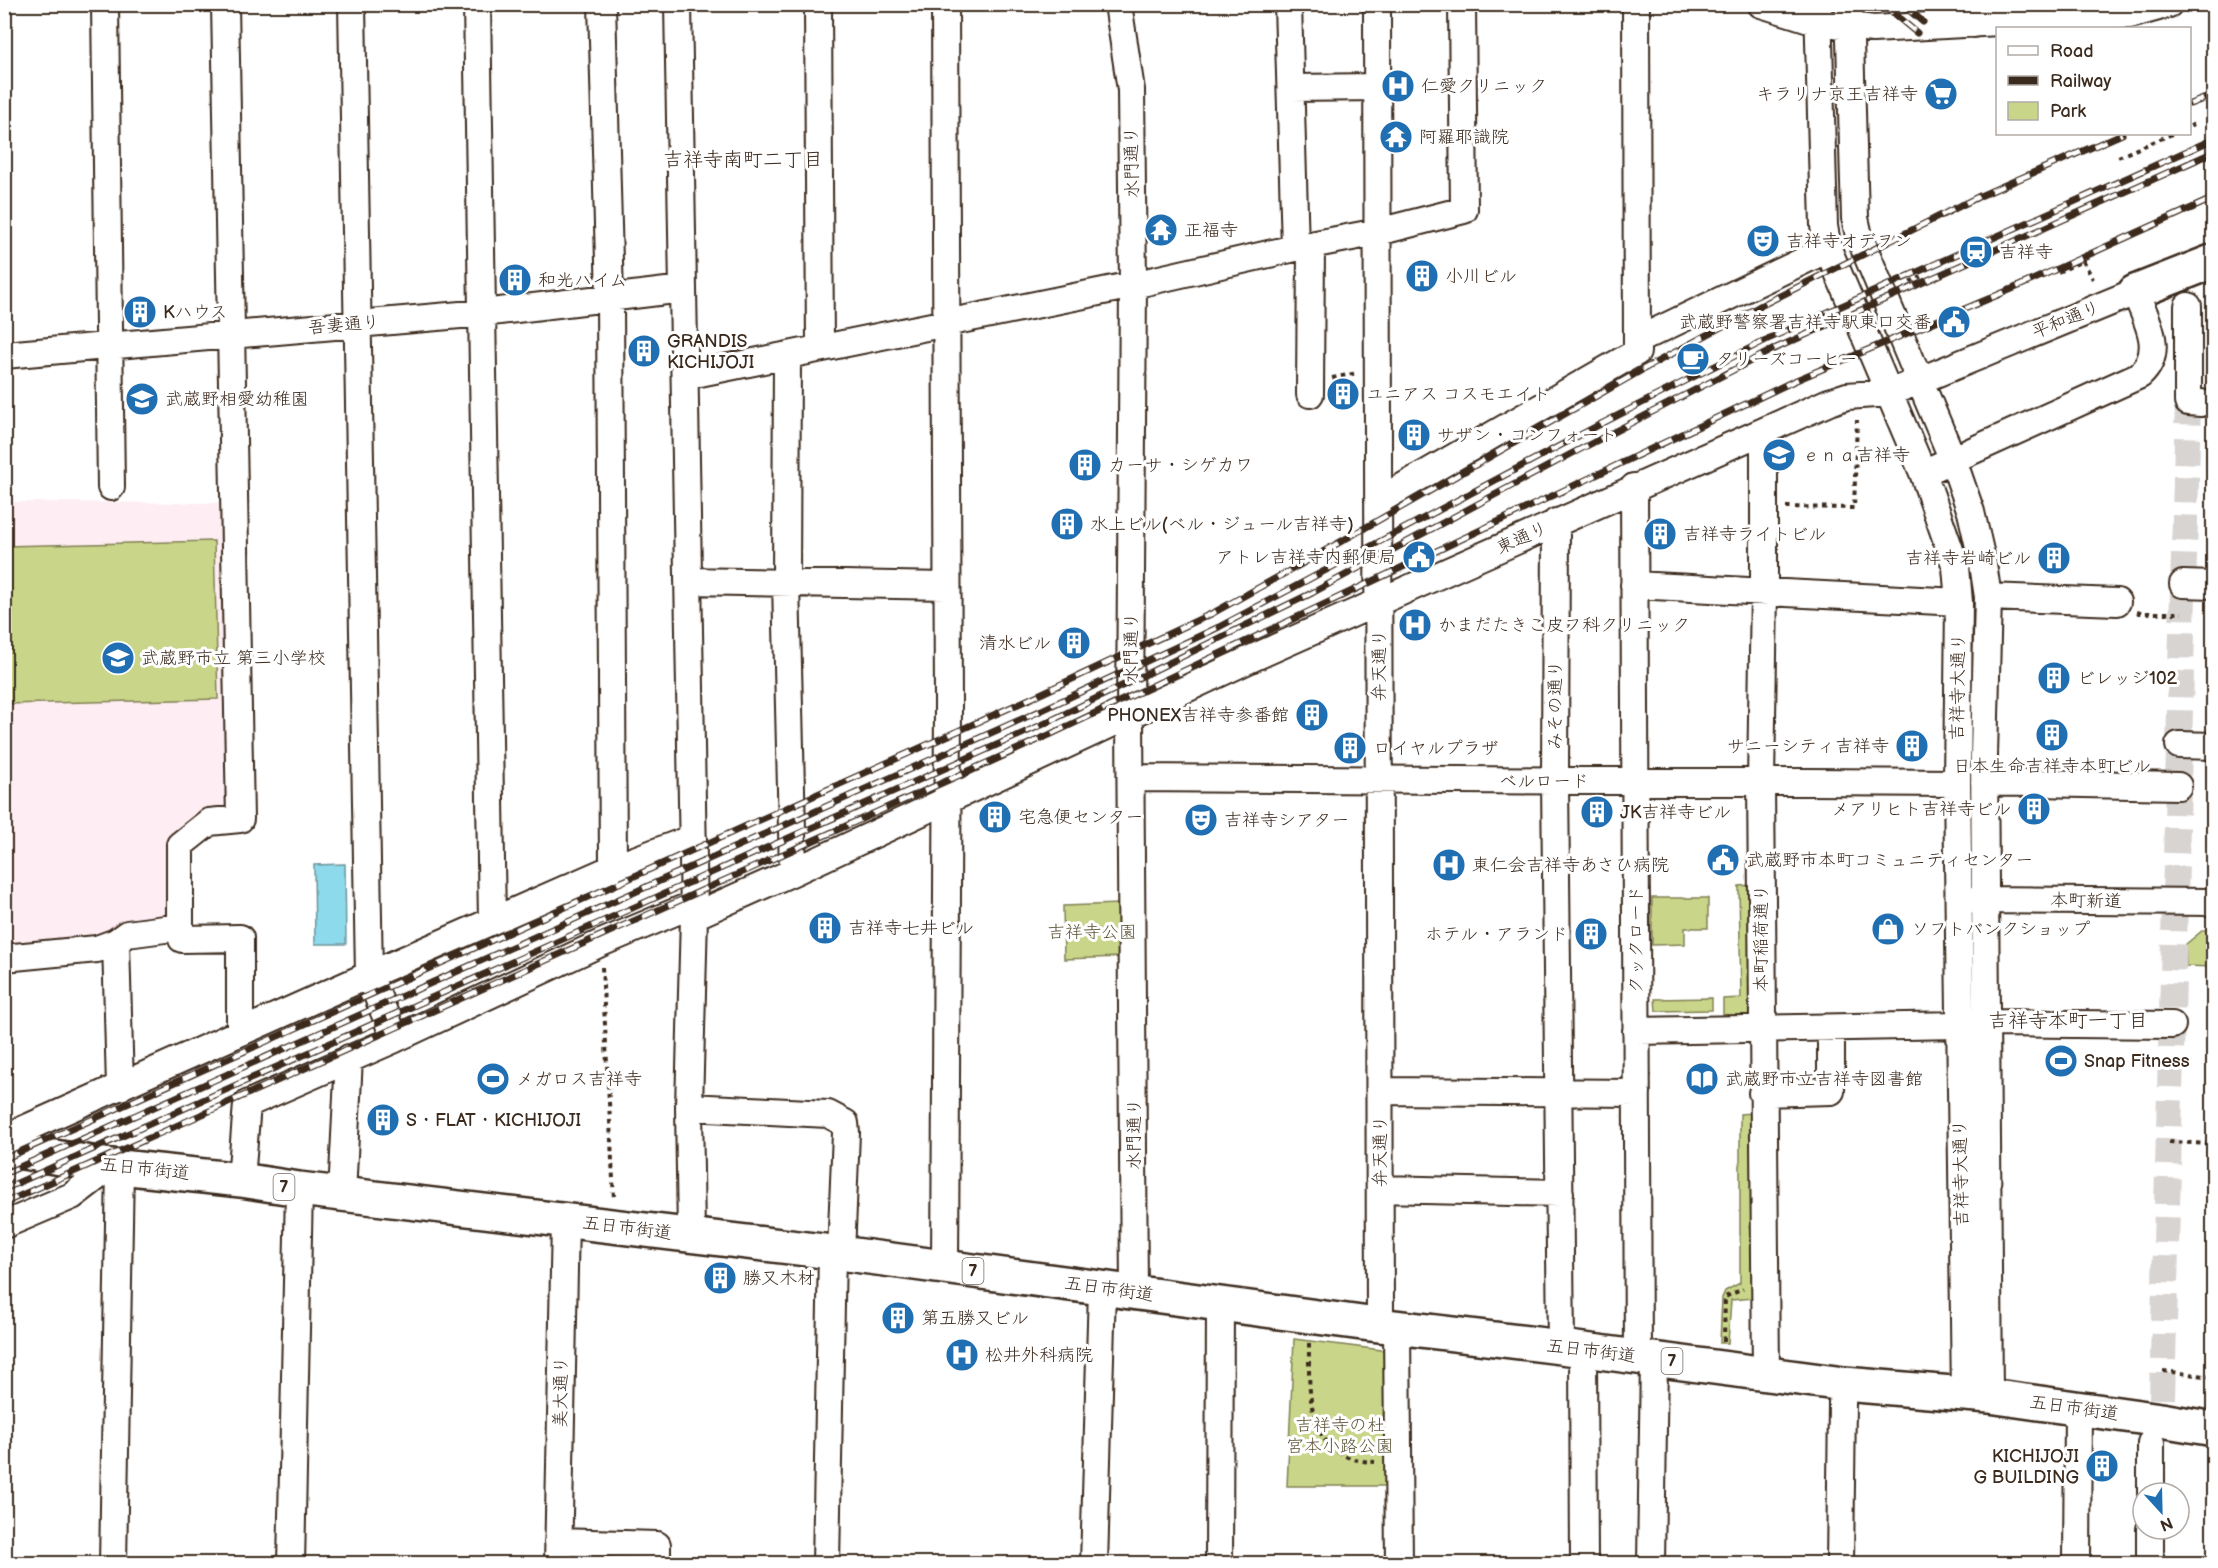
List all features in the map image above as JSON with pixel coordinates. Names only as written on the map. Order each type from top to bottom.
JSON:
[{"type":"main road","name":"平和通り","points":[[2135,292],[2214,261]]},
{"type":"main road","name":"五日市街道","points":[[4,1149],[116,1167],[836,1253],[1389,1327],[1572,1348],[1844,1384],[2078,1408],[2214,1429]]},
{"type":"street","points":[[105,4],[111,487]]},
{"type":"street","points":[[225,4],[240,819],[209,822],[180,845],[180,927],[182,939],[240,938],[240,1032]]},
{"type":"street","points":[[352,4],[369,975],[395,1039]]},
{"type":"street","points":[[477,4],[492,921]]},
{"type":"street","points":[[602,4],[610,298],[613,868]]},
{"type":"street","points":[[678,4],[694,910],[688,1107],[691,1235]]},
{"type":"street","points":[[818,4],[820,348]]},
{"type":"street","points":[[945,4],[947,800],[945,1267]]},
{"type":"street","name":"水門通り","points":[[1118,4],[1131,90],[1133,285],[1130,716],[1134,1293]]},
{"type":"street","points":[[1288,4],[1291,88],[1303,247],[1310,388]]},
{"type":"street","name":"弁天通り","points":[[1377,4],[1380,1189],[1398,1461],[1399,1563]]},
{"type":"street","points":[[685,376],[1133,285],[1378,232],[1464,210],[1462,4]]},
{"type":"street","points":[[1378,501],[1637,352],[1636,4]]},
{"type":"street","points":[[1761,4],[1849,16],[1873,30],[2093,13],[2130,15],[2169,4]]},
{"type":"street","points":[[1951,4],[1974,24]]},
{"type":"street","name":"吉祥寺大通り","points":[[1819,13],[1824,226],[1828,249],[1923,473],[1956,567],[1959,602],[1957,783],[1959,1025],[1977,1396]]},
{"type":"street","name":"吉祥寺大通り","points":[[1849,16],[1855,218],[1858,236],[1953,460],[1971,512],[1988,597],[1984,782],[1985,1023],[1977,1396]]},
{"type":"street","points":[[1291,88],[1377,87]]},
{"type":"street","points":[[1638,340],[1828,249]]},
{"type":"street","name":"吾妻通り","points":[[4,355],[483,313],[683,289]]},
{"type":"street","points":[[1923,473],[2140,375],[2149,366],[2154,344],[2135,292]]},
{"type":"street","name":"平和通り","points":[[1920,381],[2135,292]]},
{"type":"street","points":[[2188,306],[2195,403]]},
{"type":"street","points":[[787,356],[786,583],[793,872]]},
{"type":"street","name":"東通り","points":[[240,1180],[246,1104],[395,1039],[601,943],[793,872],[1257,656],[1829,402],[1847,396],[1889,393],[1920,381]]},
{"type":"street","name":"本町稲荷通り","points":[[1764,431],[1761,1029],[1766,1374]]},
{"type":"street","name":"クックロード","points":[[1634,487],[1637,1094],[1652,1563]]},
{"type":"street","name":"みその通り","points":[[1556,522],[1555,781],[1560,1193],[1572,1348],[1584,1563]]},
{"type":"street","points":[[688,581],[946,586]]},
{"type":"street","points":[[2183,584],[2214,585]]},
{"type":"street","points":[[1634,585],[1959,602]]},
{"type":"street","points":[[1988,597],[2117,602]]},
{"type":"street","points":[[2179,745],[2214,746]]},
{"type":"street","name":"ベルロード","points":[[1132,778],[1957,783]]},
{"type":"street","points":[[1984,782],[2178,786]]},
{"type":"street","points":[[4,1138],[613,868],[693,838]]},
{"type":"street","name":"本町新道","points":[[1959,900],[2214,902]]},
{"type":"street","points":[[4,958],[97,949],[116,942],[127,934],[180,927]]},
{"type":"street","points":[[116,942],[120,1087]]},
{"type":"street","points":[[1985,1023],[2172,1025]]},
{"type":"street","points":[[1636,1031],[1959,1025]]},
{"type":"street","points":[[1762,1093],[1831,1091],[1831,1028]]},
{"type":"street","points":[[342,1194],[349,1058]]},
{"type":"street","points":[[1380,1091],[1637,1094]]},
{"type":"street","points":[[688,1107],[828,1114],[845,1123],[836,1253],[826,1563]]},
{"type":"street","points":[[4,1225],[72,1196],[116,1167]]},
{"type":"street","points":[[112,1563],[116,1167]]},
{"type":"street","points":[[291,1563],[299,1189]]},
{"type":"street","points":[[1380,1189],[1560,1193]]},
{"type":"street","name":"美大通り","points":[[558,1553],[565,1221]]},
{"type":"street","points":[[1094,1563],[1102,1289]]},
{"type":"street","points":[[1219,1563],[1220,1304]]},
{"type":"street","points":[[1840,1563],[1844,1384]]},
{"type":"street","points":[[2077,1563],[2078,1408]]},
{"type":"street","points":[[2152,1481],[2158,1421]]},
{"type":"street","points":[[2150,1563],[2151,1541]]},
{"type":"street","points":[[558,1553],[657,1545],[657,1563]]},
{"type":"path","points":[[2191,126],[2197,123]]},
{"type":"path","points":[[2118,157],[2170,135]]},
{"type":"path","points":[[2059,273],[2083,261],[2093,279]]},
{"type":"path","points":[[1910,282],[1921,277]]},
{"type":"path","points":[[1310,388],[1378,369]]},
{"type":"path","points":[[1764,507],[1854,508],[1857,420]]},
{"type":"path","points":[[2117,602],[2140,613],[2182,613]]},
{"type":"path","points":[[601,943],[615,1227]]},
{"type":"path","points":[[2169,1142],[2214,1144]]},
{"type":"path","points":[[1723,1348],[1725,1297],[1744,1288],[1764,1287]]},
{"type":"path","points":[[1309,1333],[1311,1407],[1318,1431],[1339,1454],[1351,1460],[1398,1461]]},
{"type":"path","points":[[2163,1371],[2214,1377]]},
{"type":"shaded area","points":[[2213,295],[2213,397],[2204,389],[2205,308]]},
{"type":"shaded area","name":"武蔵野市立 第三小学校","points":[[5,502],[228,503],[234,812],[173,842],[176,919],[91,944],[5,951]]},
{"type":"green space","points":[[214,541],[218,699],[5,704],[5,546]]},
{"type":"green space","points":[[1752,885],[1752,1015],[1723,1015],[1723,999],[1741,998],[1739,886]]},
{"type":"green space","points":[[1652,898],[1708,898],[1708,928],[1685,928],[1685,944],[1652,945]]},
{"type":"green space","name":"吉祥寺公園","points":[[1120,904],[1121,957],[1064,959],[1063,906]]},
{"type":"green space","points":[[2203,930],[2213,930],[2213,967],[2186,966],[2186,944]]},
{"type":"green space","points":[[1712,998],[1712,1010],[1656,1011],[1655,999]]},
{"type":"green space","points":[[1752,1113],[1753,1298],[1731,1300],[1728,1343],[1720,1343],[1722,1298],[1725,1291],[1740,1283],[1740,1114]]},
{"type":"green space","name":"吉祥寺の杜 宮本小路公園","points":[[1294,1339],[1389,1351],[1392,1486],[1287,1486]]},
{"type":"water","points":[[345,864],[346,944],[315,944],[314,865]]},
{"type":"tunnel","points":[[2162,1399],[2188,402]]},
{"type":"railway","points":[[1882,4],[1917,33]]},
{"type":"railway","points":[[1902,4],[1923,22]]},
{"type":"railway","points":[[2191,104],[2214,95]]},
{"type":"railway","points":[[4,1159],[1036,696],[1213,613],[1642,370],[1758,307],[1980,196],[2120,135]]},
{"type":"railway","points":[[4,1174],[1042,710],[1219,627],[1597,426],[1770,338],[2214,139]]},
{"type":"railway","points":[[4,1189],[1046,723],[1312,593],[1571,454],[1774,349],[2214,152]]},
{"type":"railway","points":[[4,1203],[1049,735],[1794,381],[2019,286],[2214,198]]},
{"type":"place","name":"仁愛クリニック","points":[[1398,86]]},
{"type":"place","name":"キラリナ京王吉祥寺","points":[[1941,94]]},
{"type":"place","name":"阿羅耶識院","points":[[1396,137]]},
{"type":"place","name":"正福寺","points":[[1161,230]]},
{"type":"place","name":"吉祥寺オデヲン","points":[[1763,241]]},
{"type":"place","name":"吉祥寺","points":[[1976,252]]},
{"type":"place","name":"小川ビル","points":[[1422,276]]},
{"type":"place","name":"和光ハイム","points":[[515,280]]},
{"type":"place","name":"Kハウス","points":[[140,312]]},
{"type":"place","name":"武蔵野警察署吉祥寺駅東口交番","points":[[1954,322]]},
{"type":"place","name":"GRANDIS KICHIJOJI","points":[[644,351]]},
{"type":"place","name":"タリーズコーヒー","points":[[1693,359]]},
{"type":"place","name":"ユニアス コスモエイト","points":[[1343,394]]},
{"type":"place","name":"武蔵野相愛幼稚園","points":[[142,399]]},
{"type":"place","name":"サザン・コンフォート","points":[[1414,435]]},
{"type":"place","name":"ｅｎａ吉祥寺","points":[[1779,455]]},
{"type":"place","name":"カーサ・シゲカワ","points":[[1085,465]]},
{"type":"place","name":"水上ビル(ベル・ジュール吉祥寺)","points":[[1067,524]]},
{"type":"place","name":"吉祥寺ライトビル","points":[[1660,534]]},
{"type":"place","name":"アトレ吉祥寺内郵便局","points":[[1419,557]]},
{"type":"place","name":"吉祥寺岩崎ビル","points":[[2054,558]]},
{"type":"place","name":"かまだたきこ皮フ科クリニック","points":[[1415,625]]},
{"type":"place","name":"清水ビル","points":[[1074,643]]},
{"type":"place","name":"武蔵野市立 第三小学校","points":[[118,658]]},
{"type":"place","name":"ビレッジ102","points":[[2054,678]]},
{"type":"place","name":"PHONEX吉祥寺参番館","points":[[1312,715]]},
{"type":"place","name":"日本生命吉祥寺本町ビル","points":[[2052,735]]},
{"type":"place","name":"サニーシティ吉祥寺","points":[[1912,746]]},
{"type":"place","name":"ロイヤルプラザ","points":[[1350,748]]},
{"type":"place","name":"メアリヒト吉祥寺ビル","points":[[2034,809]]},
{"type":"place","name":"JK吉祥寺ビル","points":[[1597,812]]},
{"type":"place","name":"宅急便センター","points":[[995,817]]},
{"type":"place","name":"吉祥寺シアター","points":[[1201,820]]},
{"type":"place","name":"武蔵野市本町コミュニティセンター","points":[[1723,860]]},
{"type":"place","name":"東仁会吉祥寺あさひ病院","points":[[1449,865]]},
{"type":"place","name":"吉祥寺七井ビル","points":[[825,928]]},
{"type":"place","name":"ソフトバンクショップ","points":[[1888,929]]},
{"type":"place","name":"ホテル・アランド","points":[[1591,934]]},
{"type":"place","name":"Snap Fitness","points":[[2061,1061]]},
{"type":"place","name":"メガロス吉祥寺","points":[[493,1079]]},
{"type":"place","name":"武蔵野市立吉祥寺図書館","points":[[1702,1079]]},
{"type":"place","name":"S・FLAT・KICHIJOJI","points":[[383,1120]]},
{"type":"place","name":"勝又木材","points":[[720,1278]]},
{"type":"place","name":"第五勝又ビル","points":[[898,1318]]},
{"type":"place","name":"松井外科病院","points":[[962,1355]]},
{"type":"place","name":"KICHIJOJI G BUILDING","points":[[2102,1466]]},
{"type":"district","name":"吉祥寺南町二丁目","points":[[743,160]]},
{"type":"district","name":"吉祥寺本町一丁目","points":[[2068,1021]]}]
